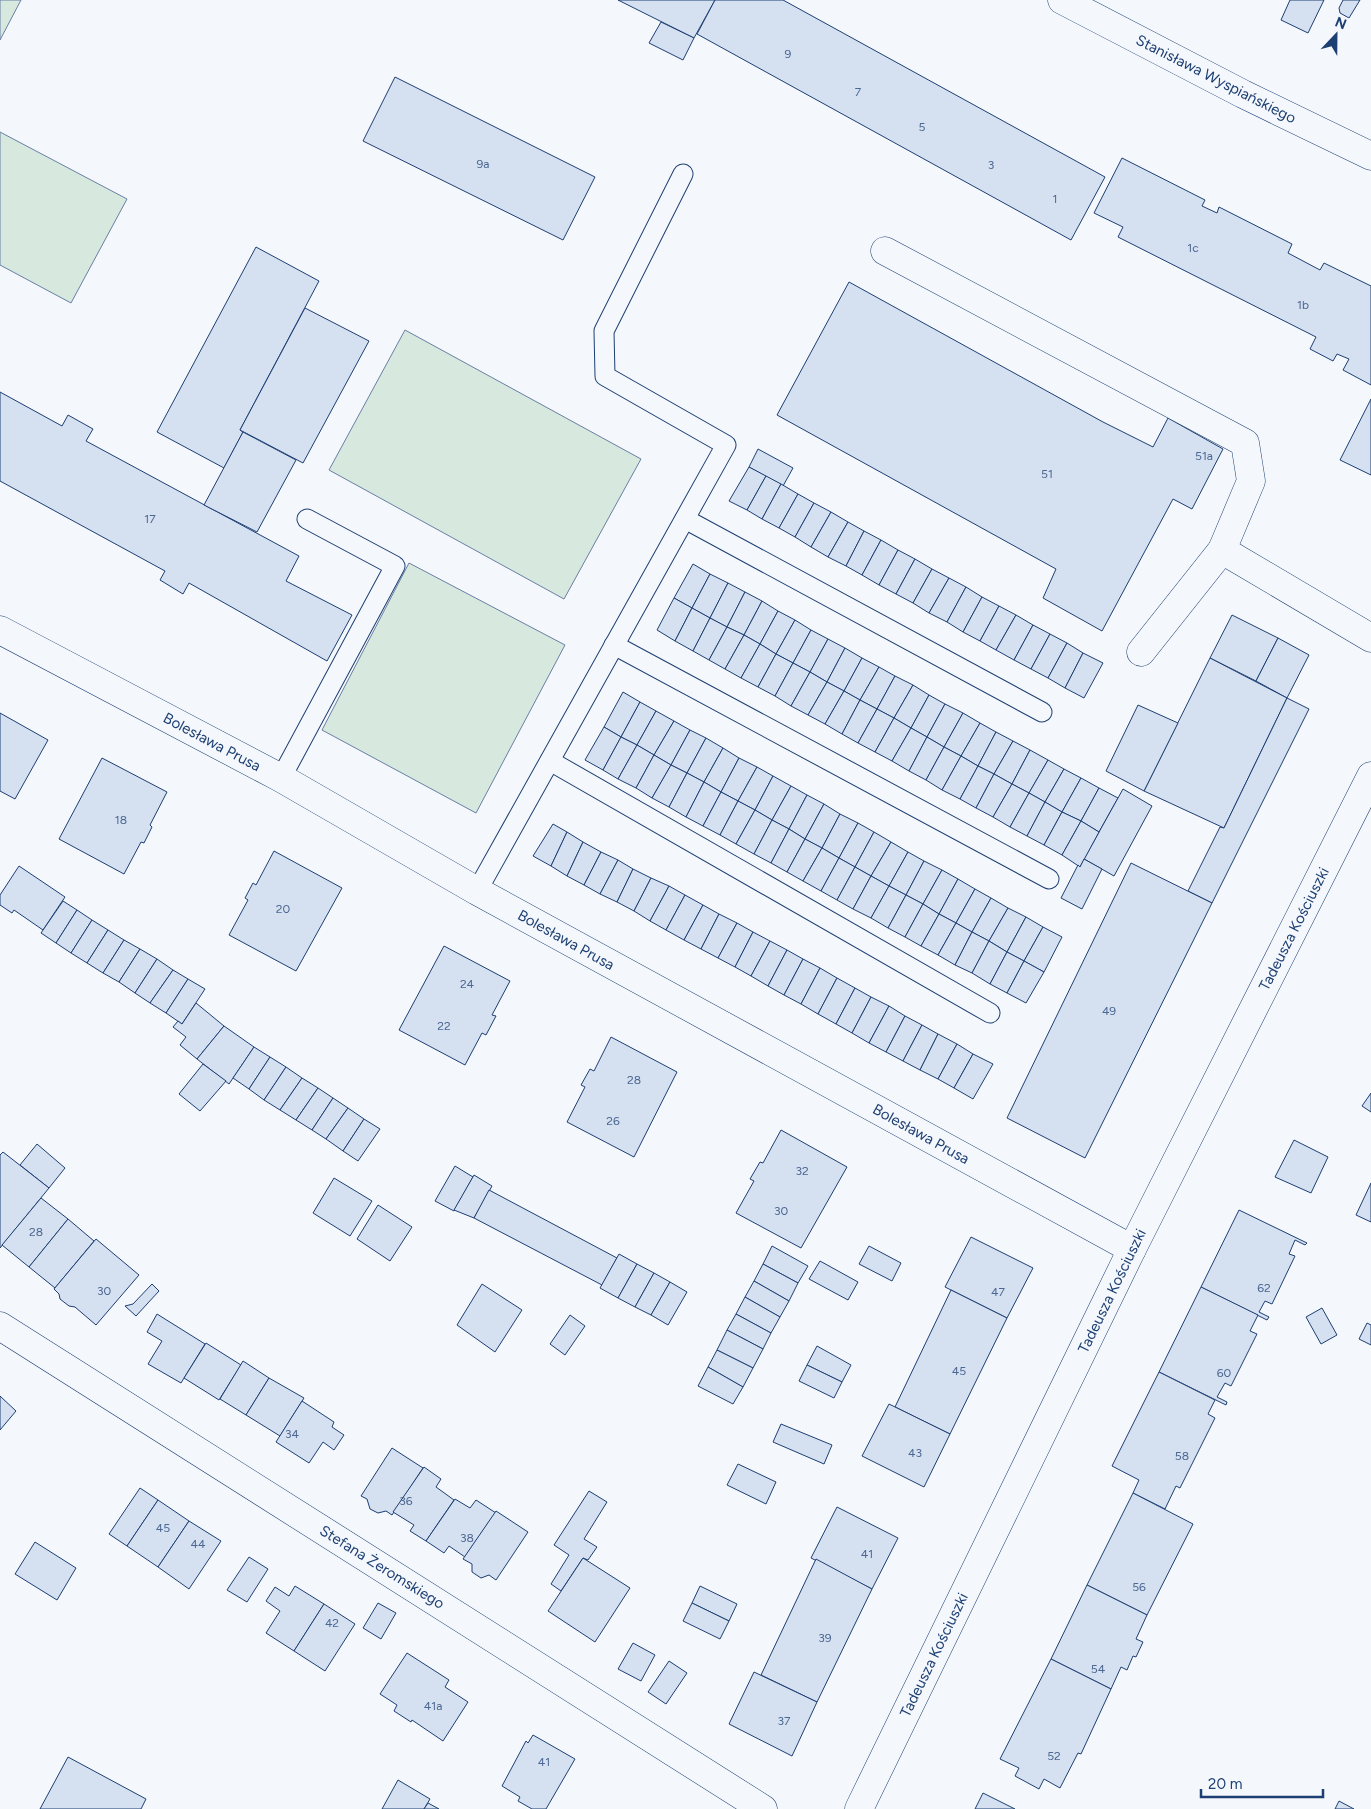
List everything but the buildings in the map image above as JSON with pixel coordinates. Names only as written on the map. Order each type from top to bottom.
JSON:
[{"type":"street","name":"Stanisława Wyspiańskiego","points":[[1062,0],[1243,94],[1371,156]]},
{"type":"street","points":[[886,251],[1245,443],[1251,481],[1222,550],[1140,652]]},
{"type":"street","points":[[1222,550],[1371,638]]},
{"type":"street","name":"Bolesława Prusa","points":[[0,630],[281,778],[477,891],[1132,1249]]},
{"type":"street","name":"Tadeusza Kościuszki","points":[[859,1809],[1132,1249],[1371,776]]},
{"type":"street","name":"Stefana Żeromskiego","points":[[0,1326],[763,1809]]},
{"type":"lane","points":[[477,891],[726,445],[605,376],[604,331],[683,174]]},
{"type":"lane","points":[[281,778],[395,566],[307,519]]},
{"type":"lane","points":[[685,519],[1042,712]]},
{"type":"lane","points":[[614,645],[1049,878]]},
{"type":"lane","points":[[550,761],[990,1013]]},
{"type":"shaded area","points":[[0,0],[21,0],[0,40]]},
{"type":"shaded area","points":[[0,132],[127,199],[71,303],[0,265]]},
{"type":"shaded area","points":[[405,330],[641,459],[564,599],[329,470]]},
{"type":"shaded area","points":[[409,563],[565,645],[476,813],[322,730]]}]
